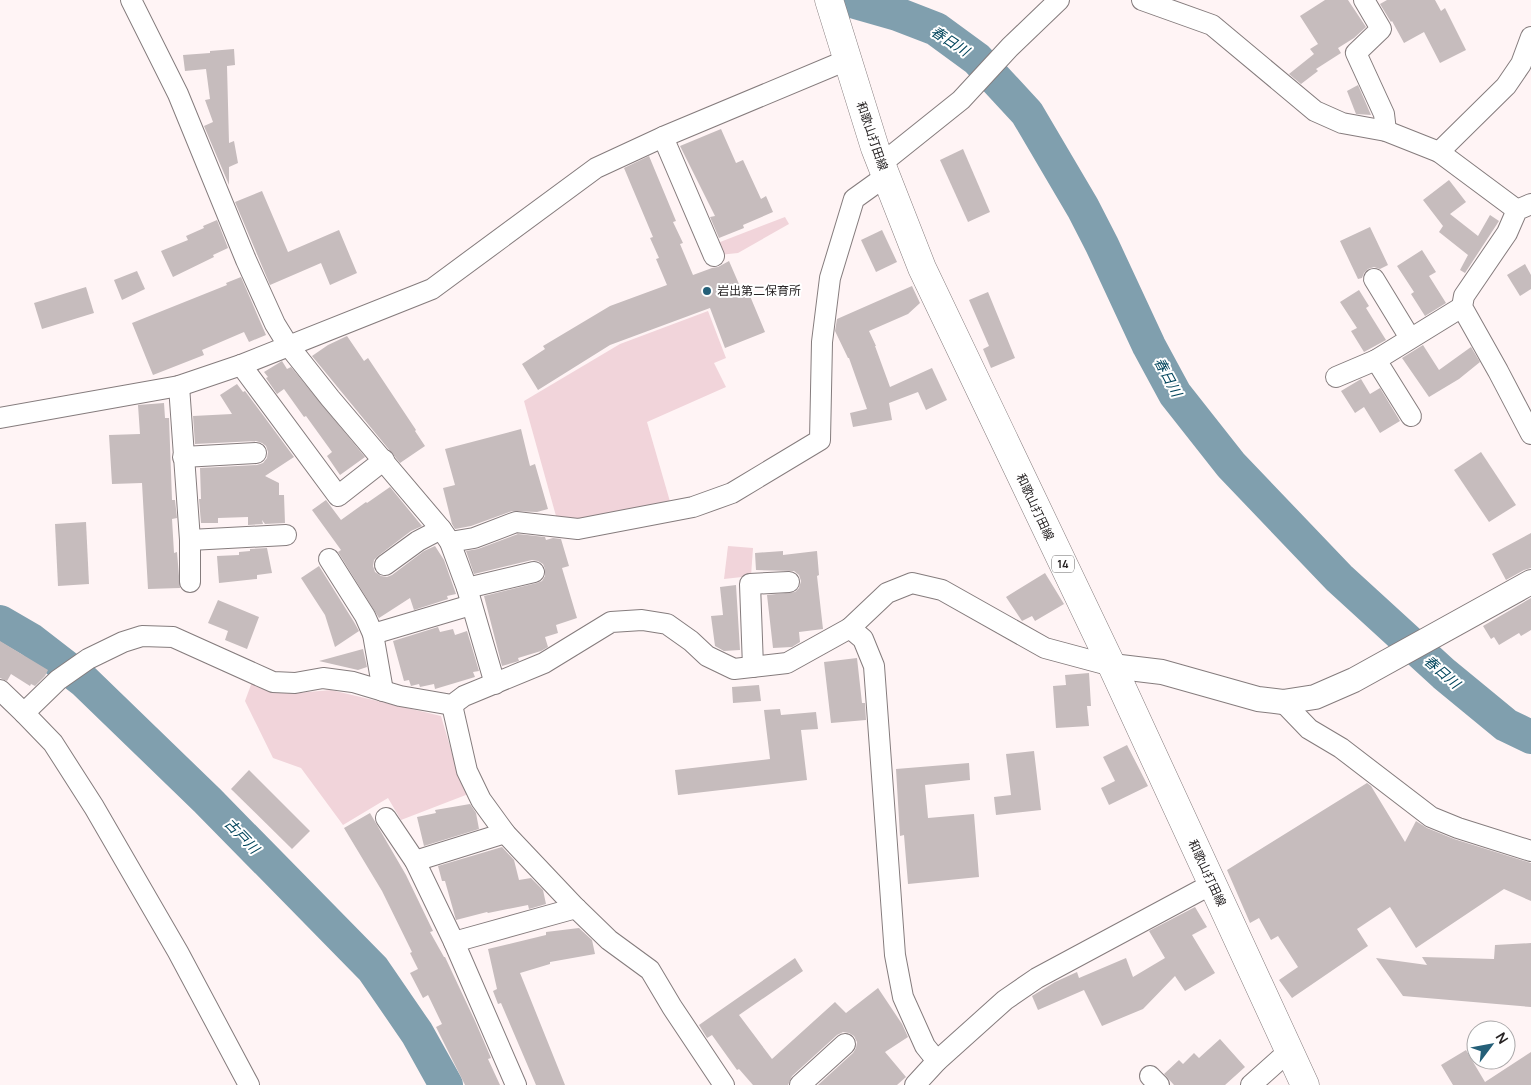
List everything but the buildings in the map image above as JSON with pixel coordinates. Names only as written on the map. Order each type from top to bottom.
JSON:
[{"type":"main road","name":"和歌山打田線","points":[[829,0],[883,170],[922,268],[1112,666],[1305,1085]]},
{"type":"street","points":[[130,0],[178,94],[246,260],[275,324],[288,345],[330,398],[445,535],[469,596],[495,684]]},
{"type":"street","points":[[385,565],[418,541],[445,535],[474,538],[516,522],[578,529],[693,507],[732,493],[820,440],[822,342],[830,278],[854,199],[883,170],[961,100],[1010,47],[1059,0]]},
{"type":"street","points":[[1142,0],[1212,25],[1314,111],[1342,123],[1386,131],[1439,152],[1524,207],[1464,296],[1462,306],[1531,434]]},
{"type":"street","points":[[1364,0],[1381,29],[1356,53],[1384,114],[1386,131]]},
{"type":"street","points":[[1439,152],[1506,86],[1521,64],[1531,37]]},
{"type":"street","points":[[0,418],[179,386],[240,365],[432,289],[596,168],[663,137],[844,47]]},
{"type":"street","points":[[663,137],[714,256]]},
{"type":"street","points":[[1374,279],[1410,338]]},
{"type":"street","points":[[1336,377],[1376,360],[1462,306]]},
{"type":"street","points":[[1376,360],[1411,416]]},
{"type":"street","points":[[240,365],[338,496],[384,460]]},
{"type":"street","points":[[179,386],[190,540],[190,582]]},
{"type":"street","points":[[183,457],[256,453]]},
{"type":"street","points":[[190,540],[286,536]]},
{"type":"street","points":[[329,559],[365,616],[373,634],[382,691]]},
{"type":"street","points":[[373,634],[534,572]]},
{"type":"street","points":[[753,667],[750,584],[789,582]]},
{"type":"street","points":[[24,713],[58,680],[88,659],[123,642],[142,636],[173,637],[273,682],[295,683],[323,678],[353,682],[400,696],[452,705],[464,696],[544,663],[611,622],[642,620],[667,624],[691,640],[707,656],[734,669],[787,663],[850,628],[887,593],[912,582],[942,590],[1045,648],[1112,666],[1162,672],[1258,700],[1283,702],[1315,697],[1354,680],[1531,582]]},
{"type":"street","points":[[850,628],[862,639],[874,666],[896,955],[902,997],[925,1046],[937,1061]]},
{"type":"street","points":[[0,690],[53,743],[94,807],[178,952],[249,1085]]},
{"type":"street","points":[[1283,702],[1309,730],[1341,748],[1432,816],[1458,828],[1531,851]]},
{"type":"street","points":[[452,705],[467,771],[481,800],[505,833],[576,908],[609,940],[650,970],[672,1008],[724,1085]]},
{"type":"street","points":[[386,818],[415,861],[454,942],[516,1085]]},
{"type":"street","points":[[415,861],[505,833]]},
{"type":"street","points":[[915,1085],[937,1061],[1006,1000],[1036,978],[1212,884]]},
{"type":"street","points":[[454,942],[576,908]]},
{"type":"street","points":[[800,1085],[845,1044]]},
{"type":"street","points":[[1251,1085],[1289,1051]]},
{"type":"shaded area","points":[[785,217],[789,224],[738,253],[719,255],[715,244]]},
{"type":"shaded area","points":[[708,311],[726,358],[714,363],[726,387],[647,422],[671,505],[582,521],[556,516],[524,401],[620,344]]},
{"type":"shaded area","points":[[728,546],[753,548],[751,576],[724,579]]},
{"type":"shaded area","points":[[252,682],[297,693],[331,690],[441,716],[454,760],[471,793],[401,820],[388,798],[343,825],[301,768],[273,758],[245,701]]},
{"type":"waterway","name":"春日川","points":[[848,0],[897,14],[936,29],[977,59],[1027,113],[1083,208],[1149,346],[1175,394],[1231,465],[1339,578],[1444,674],[1506,725],[1531,737]]},
{"type":"waterway","name":"古戸川","points":[[0,622],[31,640],[84,681],[207,800],[373,969],[417,1033],[446,1085]]},
{"type":"place","name":"岩出第二保育所","points":[[707,291]]}]
